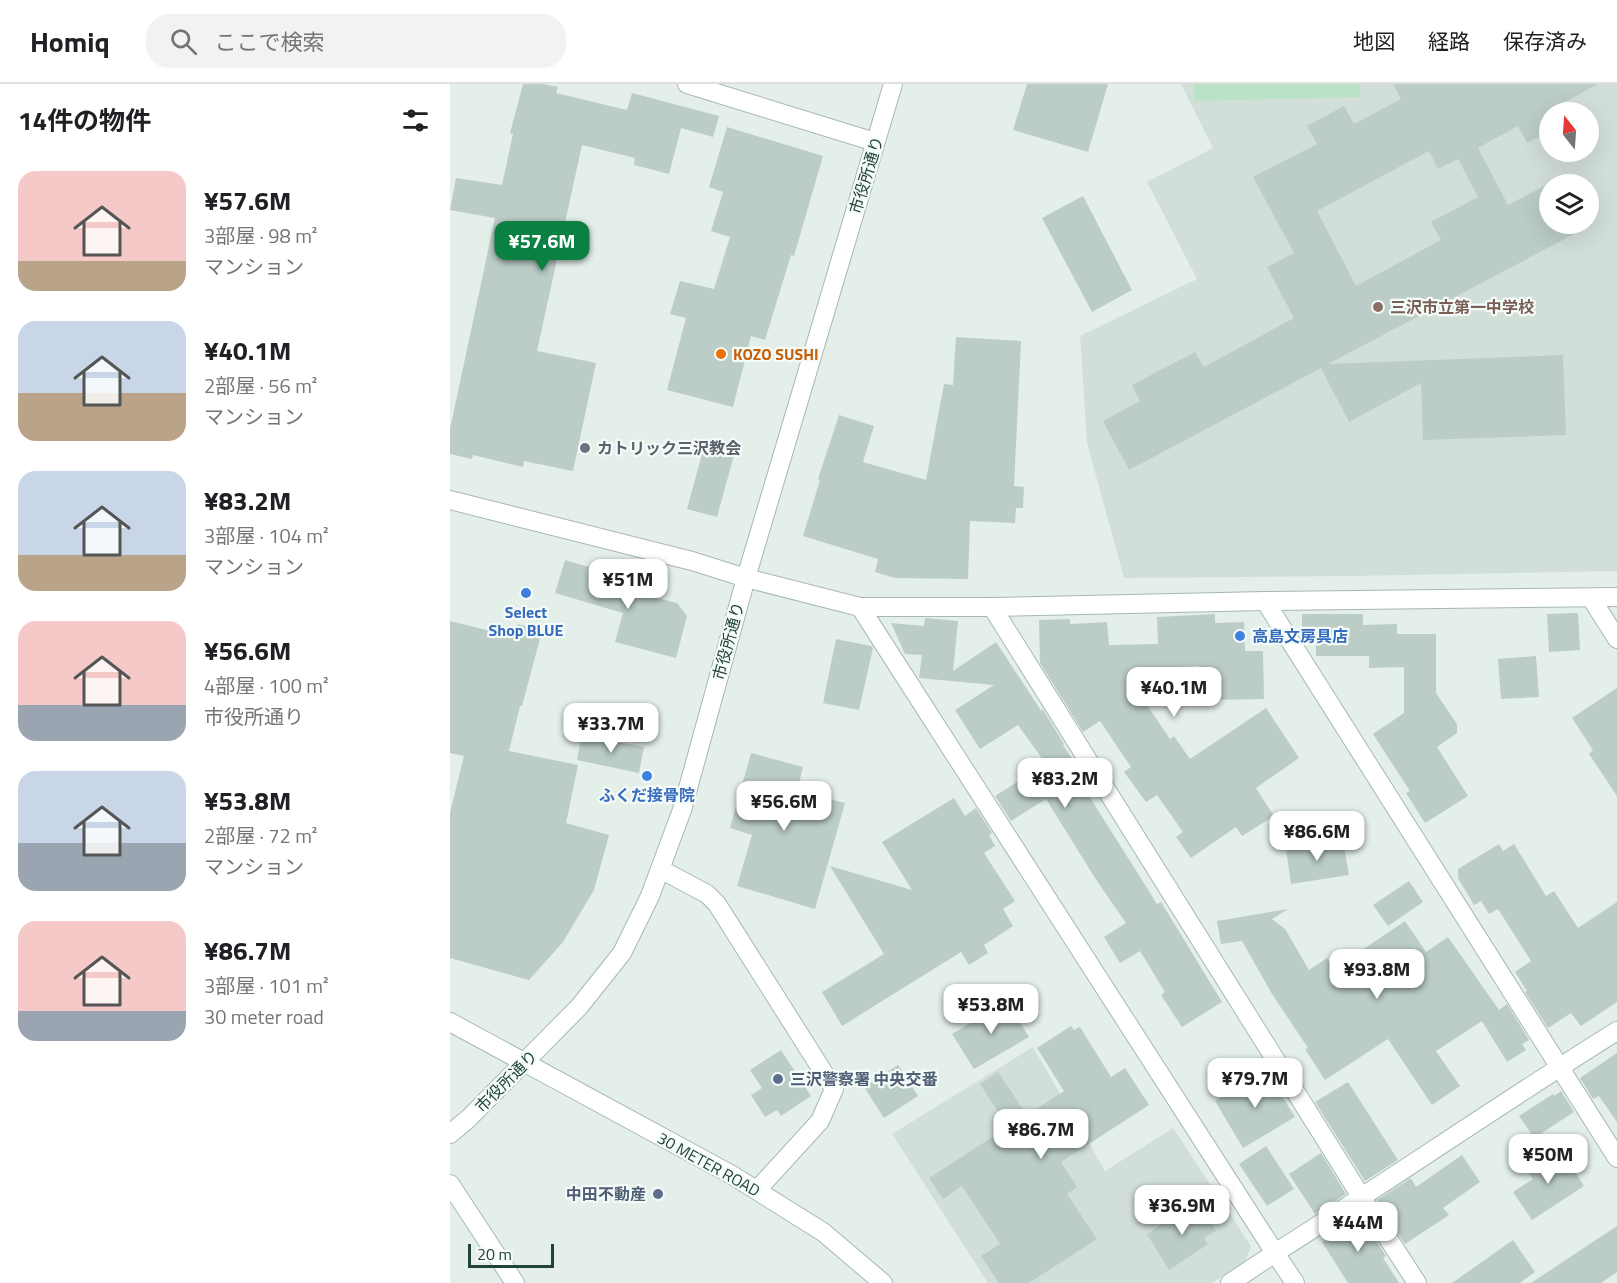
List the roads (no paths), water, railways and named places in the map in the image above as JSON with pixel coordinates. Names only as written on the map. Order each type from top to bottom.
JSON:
[{"type":"street","points":[[687,84],[876,142]]},
{"type":"street","name":"市役所通り","points":[[450,1134],[469,1118],[579,1007],[622,953],[650,896],[682,810],[746,578],[893,84]]},
{"type":"street","points":[[450,500],[692,561],[746,578],[860,607],[992,608],[1265,601],[1617,597]]},
{"type":"street","points":[[1591,598],[1617,639]]},
{"type":"street","points":[[1265,601],[1617,1158]]},
{"type":"street","points":[[860,607],[1294,1283]]},
{"type":"street","points":[[992,608],[1362,1198],[1418,1283]]},
{"type":"street","points":[[660,869],[707,894],[717,904],[834,1089],[819,1121],[757,1190]]},
{"type":"street","name":"30 METER ROAD","points":[[450,1022],[757,1190],[823,1232],[883,1283]]},
{"type":"street","points":[[1230,1283],[1617,1031]]},
{"type":"street","points":[[450,1184],[515,1283]]},
{"type":"place","name":"三沢市立第一中学校","points":[[1378,307]]},
{"type":"place","name":"KOZO SUSHI","points":[[721,354]]},
{"type":"place","name":"カトリック三沢教会","points":[[585,448]]},
{"type":"place","name":"Select Shop BLUE","points":[[526,593]]},
{"type":"place","name":"高島文房具店","points":[[1240,636]]},
{"type":"place","name":"ふくだ接骨院","points":[[647,776]]},
{"type":"place","name":"三沢警察署 中央交番","points":[[778,1079]]},
{"type":"place","name":"中田不動産","points":[[658,1194]]}]
